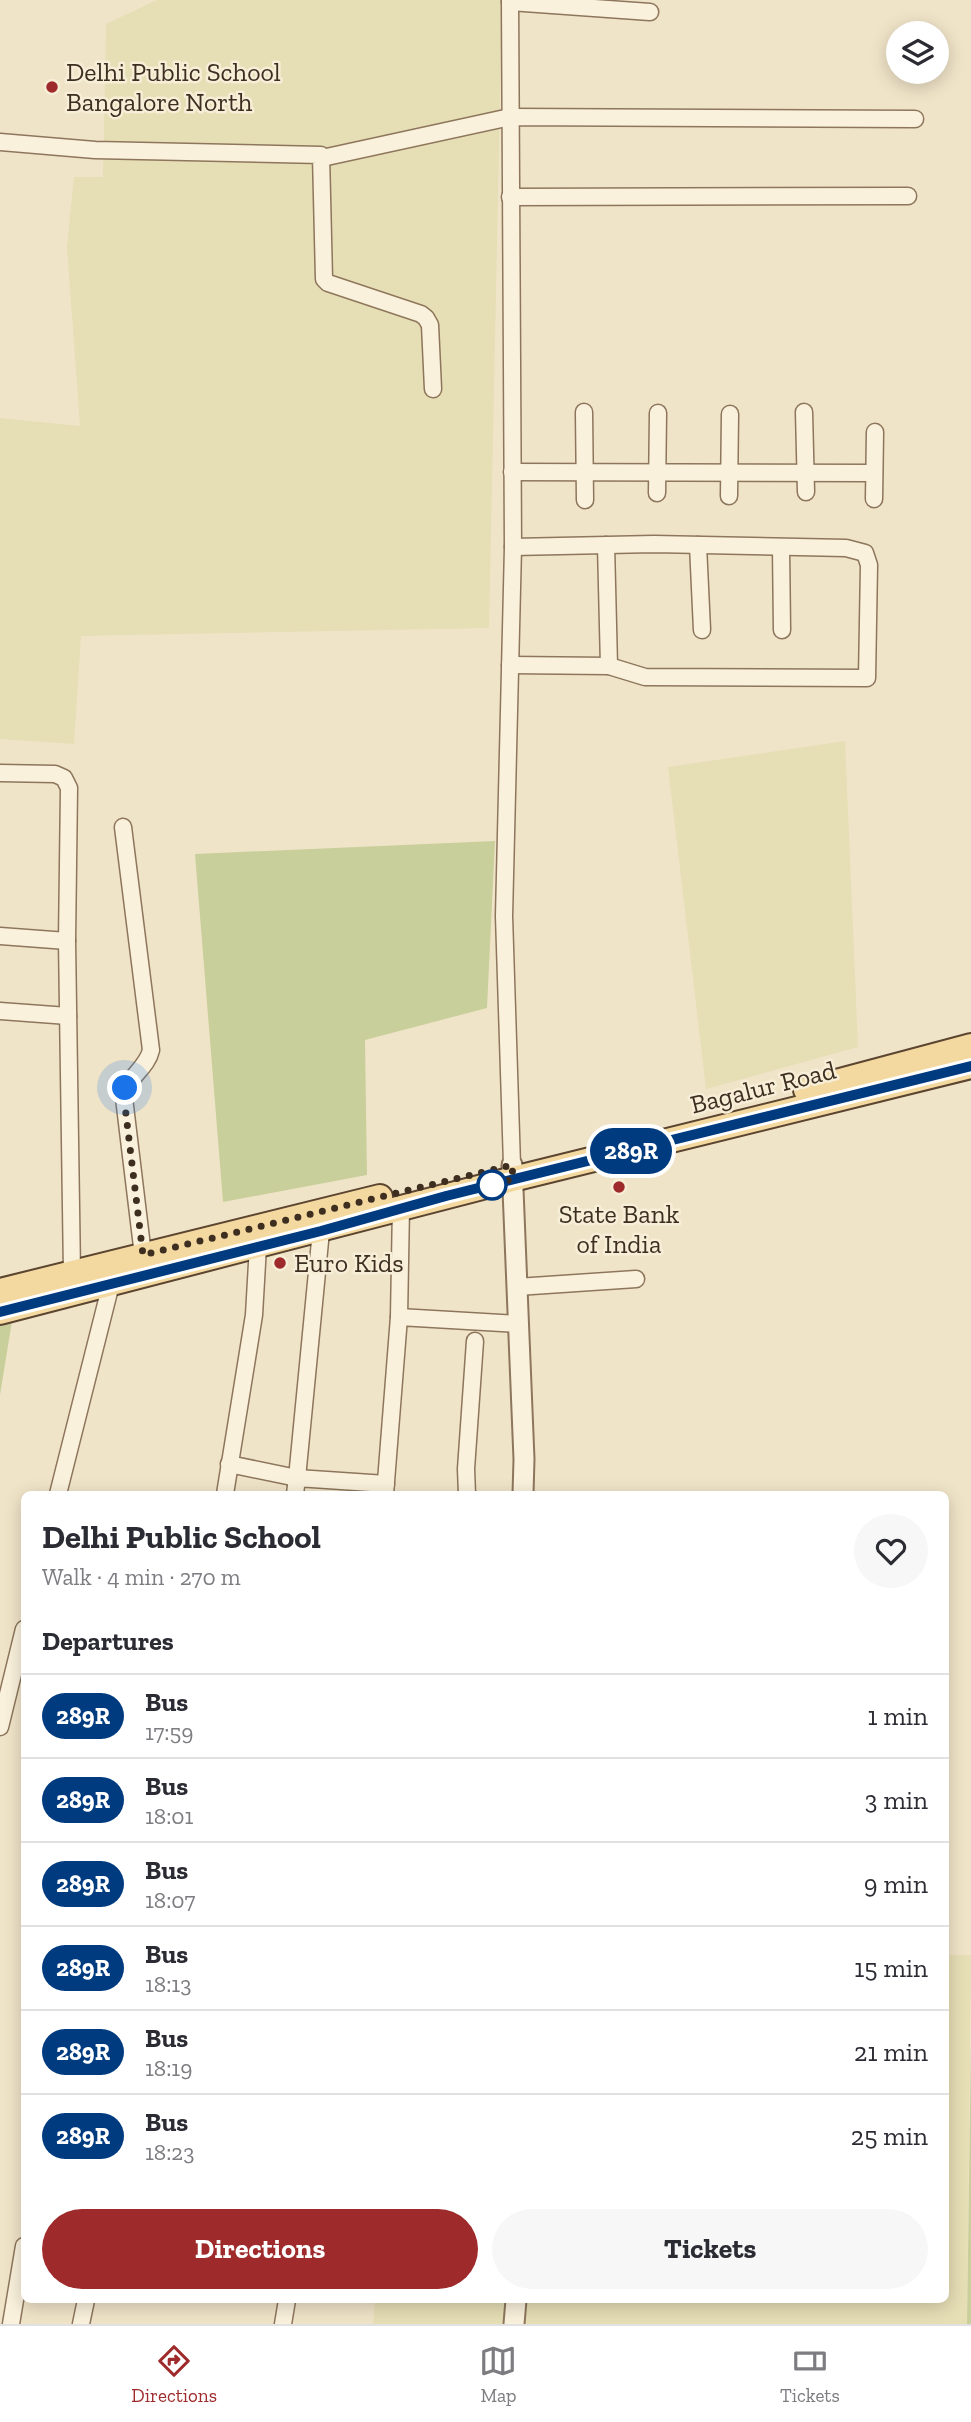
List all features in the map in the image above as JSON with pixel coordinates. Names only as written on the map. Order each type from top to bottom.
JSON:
[{"type":"main road","name":"Bagalur Road","points":[[0,1312],[109,1274],[321,1231],[512,1172],[971,1046]]},
{"type":"main road","name":"Bagalur Road","points":[[0,1291],[72,1273],[109,1274],[143,1255],[971,1066]]},
{"type":"street","points":[[523,1491],[503,916],[513,547],[510,1],[650,12]]},
{"type":"street","points":[[322,158],[510,117],[915,119]]},
{"type":"street","points":[[0,142],[95,150],[318,154],[322,158],[324,279],[328,284],[421,314],[426,318],[430,325],[433,389]]},
{"type":"street","points":[[510,197],[908,196]]},
{"type":"street","points":[[584,412],[585,500]]},
{"type":"street","points":[[804,412],[806,492]]},
{"type":"street","points":[[657,494],[658,413]]},
{"type":"street","points":[[729,496],[730,414]]},
{"type":"street","points":[[874,432],[874,499]]},
{"type":"street","points":[[512,472],[874,472]]},
{"type":"street","points":[[606,545],[609,666]]},
{"type":"street","points":[[510,665],[609,666],[645,677],[867,678],[869,565],[865,552],[846,548],[698,545],[513,547]]},
{"type":"street","points":[[698,545],[702,630]]},
{"type":"street","points":[[781,547],[782,630]]},
{"type":"street","points":[[0,773],[55,774],[64,778],[69,789],[67,941],[72,1273]]},
{"type":"street","points":[[123,827],[151,1050],[148,1060],[125,1088],[124,1098],[143,1255]]},
{"type":"street","points":[[0,936],[67,941]]},
{"type":"street","points":[[0,1011],[68,1016]]},
{"type":"street","points":[[229,1464],[296,1486],[386,1489],[399,1317],[401,1208]]},
{"type":"street","points":[[296,1486],[321,1231]]},
{"type":"street","points":[[225,1491],[254,1315],[258,1245]]},
{"type":"street","points":[[59,1491],[109,1274]]},
{"type":"street","points":[[517,1287],[636,1279]]},
{"type":"street","points":[[399,1317],[519,1324]]},
{"type":"street","points":[[467,1491],[475,1341]]},
{"type":"street","points":[[0,1727],[21,1641]]},
{"type":"street","points":[[11,2324],[21,2264]]},
{"type":"street","points":[[81,2324],[85,2303]]},
{"type":"street","points":[[283,2324],[286,2303]]},
{"type":"street","points":[[514,2324],[516,2303]]},
{"type":"shaded area","points":[[157,0],[502,0],[489,628],[81,636],[74,744],[0,739],[0,418],[80,426],[67,247],[74,177],[103,177],[106,24]]},
{"type":"shaded area","points":[[845,741],[858,1047],[706,1089],[668,767]]},
{"type":"shaded area","points":[[949,1955],[971,1955],[967,2324],[521,2324],[522,2303],[949,2303]]},
{"type":"shaded area","points":[[375,2303],[507,2303],[506,2324],[373,2324]]},
{"type":"green space","points":[[495,841],[487,1008],[365,1040],[367,1175],[223,1202],[195,854]]},
{"type":"green space","points":[[12,1321],[0,1395],[0,1324]]},
{"type":"green space","points":[[971,2040],[971,2324],[967,2324]]},
{"type":"bus line","name":"289R","points":[[0,1312],[321,1231],[446,1196],[971,1066]]},
{"type":"place","name":"Delhi Public School Bangalore North","points":[[52,87]]},
{"type":"place","name":"State Bank of India","points":[[619,1187]]},
{"type":"place","name":"Euro Kids","points":[[280,1263]]},
{"type":"route","points":[[125,1088],[143,1255],[512,1165],[513,1179],[492,1185]]}]
